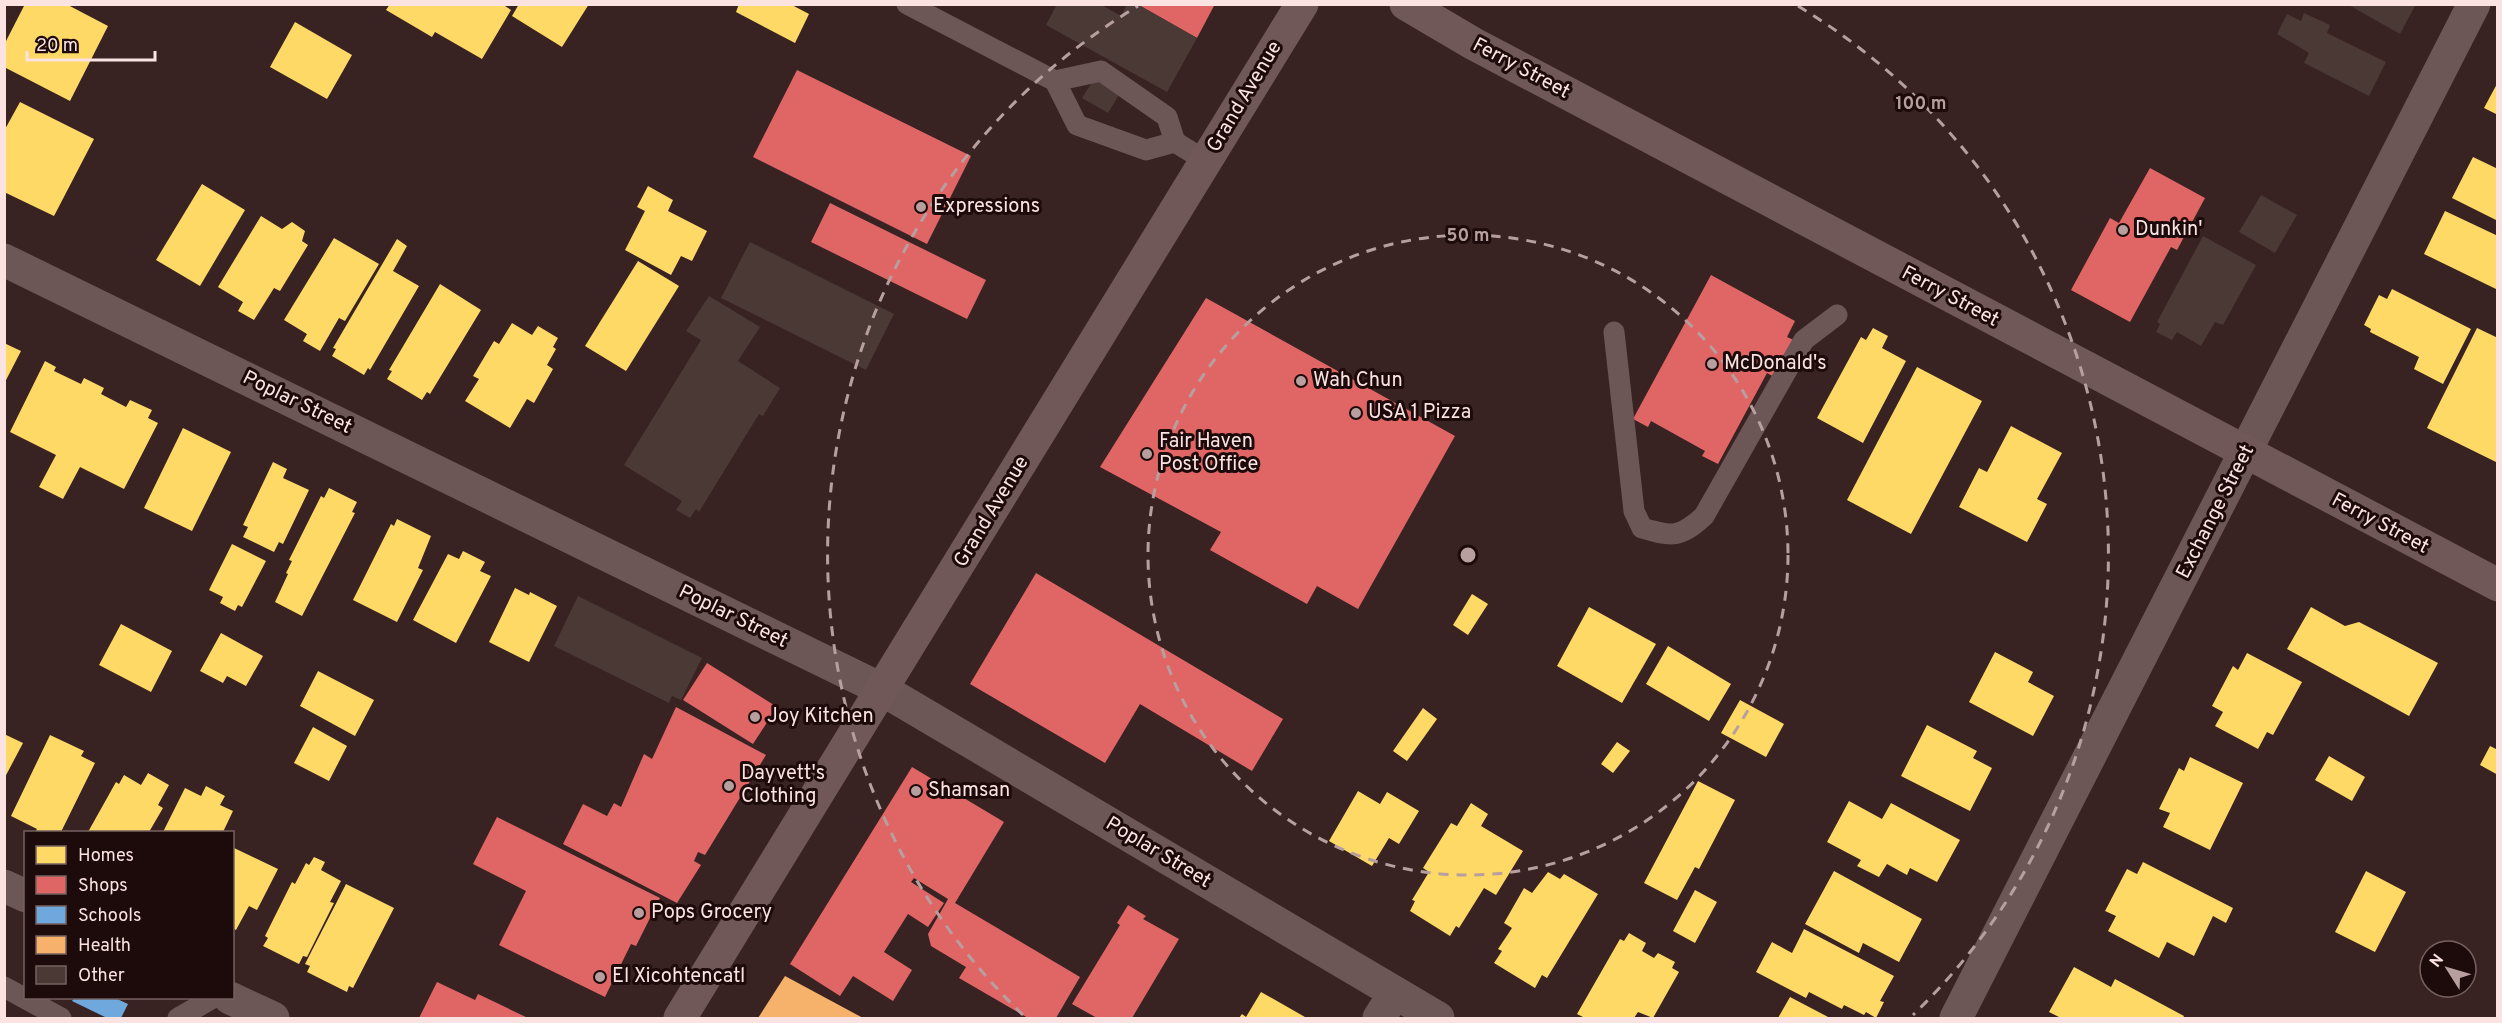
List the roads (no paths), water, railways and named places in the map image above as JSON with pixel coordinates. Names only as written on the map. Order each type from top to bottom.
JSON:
[{"type":"main road","name":"Grand Avenue","points":[[680,1018],[1302,4]]},
{"type":"main road","name":"Ferry Street","points":[[1406,4],[1474,45],[2498,585]]},
{"type":"street","name":"Exchange Street","points":[[1956,1018],[2474,4]]},
{"type":"street","name":"Poplar Street","points":[[4,260],[883,690],[1387,1006],[1438,1018]]},
{"type":"street","points":[[4,886],[24,895]]},
{"type":"street","points":[[232,999],[273,1018]]},
{"type":"lane","points":[[907,4],[1055,81],[1077,126],[1146,150],[1175,142]]},
{"type":"lane","points":[[1055,81],[1101,71],[1167,117],[1175,142],[1206,161]]},
{"type":"lane","points":[[1614,332],[1634,510],[1642,528],[1668,535],[1689,531],[1704,516],[1804,340],[1837,315]]},
{"type":"lane","points":[[4,987],[24,998]]},
{"type":"lane","points":[[26,999],[61,1018]]},
{"type":"lane","points":[[178,1018],[211,999]]},
{"type":"place","name":"Expressions","points":[[921,207]]},
{"type":"place","name":"Dunkin'","points":[[2123,230]]},
{"type":"place","name":"McDonald's","points":[[1712,364]]},
{"type":"place","name":"Wah Chun","points":[[1301,381]]},
{"type":"place","name":"USA 1 Pizza","points":[[1356,413]]},
{"type":"place","name":"Fair Haven Post Office","points":[[1147,454]]},
{"type":"place","name":"Joy Kitchen","points":[[755,717]]},
{"type":"place","name":"Dayvett's Clothing","points":[[729,786]]},
{"type":"place","name":"Shamsan","points":[[916,791]]},
{"type":"place","name":"Pops Grocery","points":[[639,913]]},
{"type":"place","name":"El Xicohtencatl","points":[[600,977]]}]
